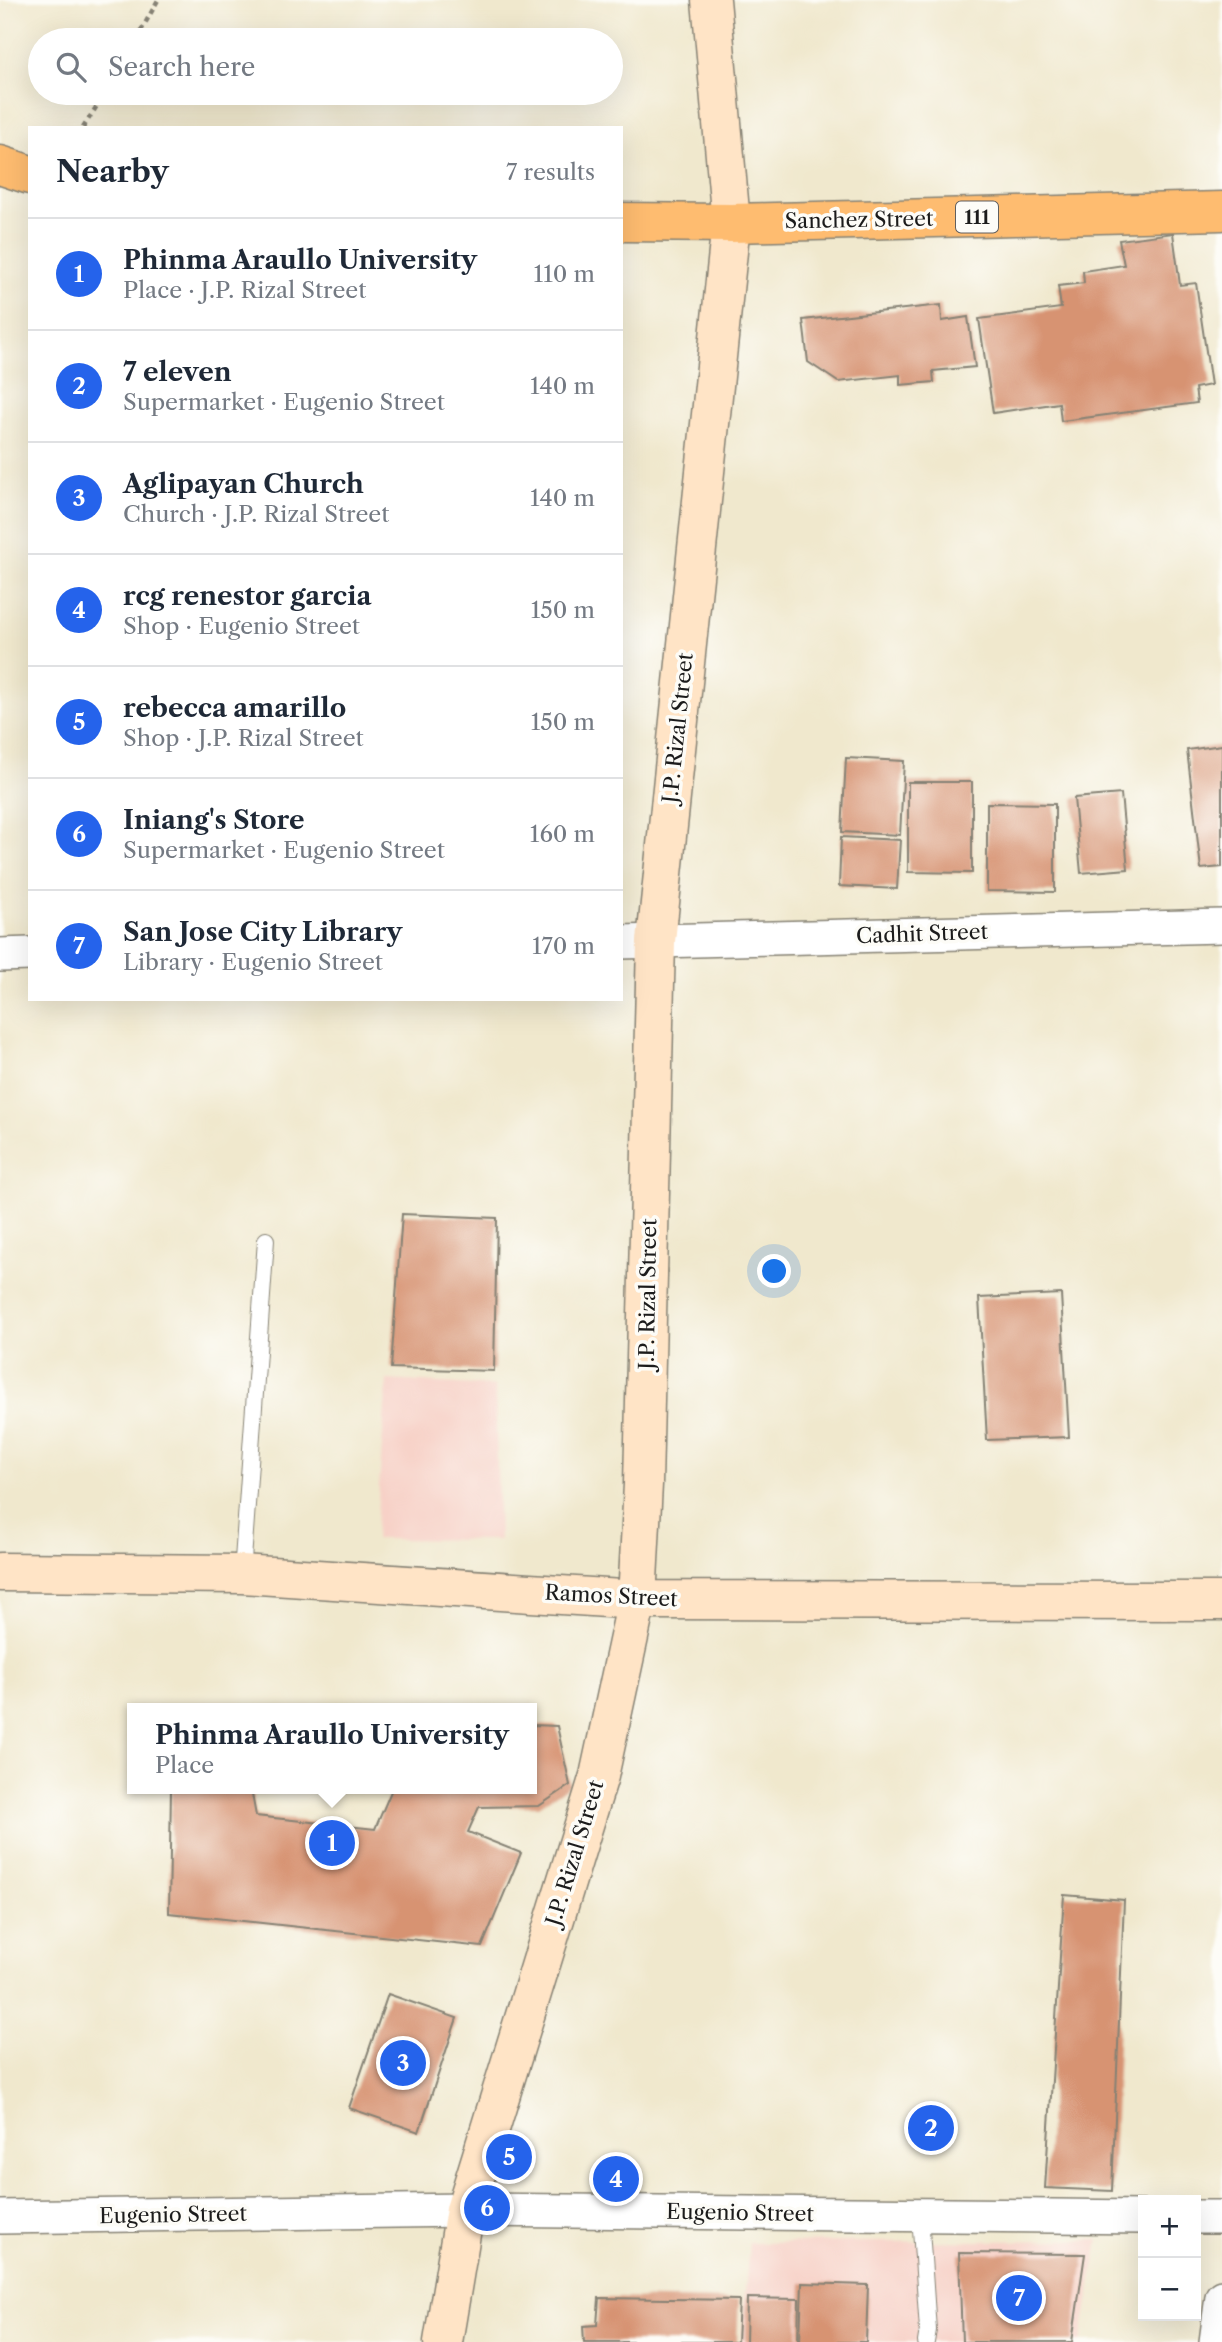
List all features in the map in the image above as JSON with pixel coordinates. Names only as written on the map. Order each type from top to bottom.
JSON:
[{"type":"main road","points":[[0,165],[28,174]]},
{"type":"main road","name":"Sanchez Street","points":[[623,222],[731,223],[1222,211]]},
{"type":"street","name":"J.P. Rizal Street","points":[[443,2342],[465,2210],[599,1776],[637,1600],[643,1484],[639,942],[731,223],[711,0]]},
{"type":"street","name":"Cadhit Street","points":[[639,942],[1222,926]]},
{"type":"street","points":[[0,955],[28,954]]},
{"type":"street","name":"Ramos Street","points":[[0,1572],[243,1574],[637,1600],[1222,1601]]},
{"type":"street","name":"Eugenio Street","points":[[0,2217],[465,2210],[1138,2217]]},
{"type":"street","points":[[1201,2217],[1222,2217]]},
{"type":"street","points":[[1216,2342],[1222,2297]]},
{"type":"lane","points":[[243,1574],[266,1240]]},
{"type":"lane","points":[[920,2215],[928,2330],[926,2342]]},
{"type":"path","points":[[143,28],[158,0]]},
{"type":"path","points":[[84,126],[97,105]]},
{"type":"shaded area","points":[[387,1380],[495,1386],[499,1540],[375,1539]]},
{"type":"shaded area","points":[[1099,2240],[1081,2342],[741,2342],[749,2243]]},
{"type":"building","points":[[1173,233],[1180,285],[1196,283],[1211,385],[1195,388],[1197,403],[1061,421],[1059,403],[993,413],[979,319],[1061,308],[1058,286],[1084,283],[1083,271],[1124,265],[1119,240]]},
{"type":"building","points":[[941,305],[942,321],[968,317],[975,367],[933,371],[934,382],[900,385],[900,375],[838,382],[808,362],[803,320]]},
{"type":"building","points":[[1222,745],[1222,867],[1201,869],[1187,750]]},
{"type":"building","points":[[846,758],[904,761],[900,835],[842,832]]},
{"type":"building","points":[[908,782],[972,782],[972,873],[908,872]]},
{"type":"building","points":[[1121,794],[1128,869],[1081,873],[1074,798]]},
{"type":"building","points":[[987,803],[1055,804],[1055,892],[987,891]]},
{"type":"building","points":[[841,837],[900,840],[897,889],[839,886]]},
{"type":"building","points":[[402,1214],[497,1218],[494,1371],[391,1368]]},
{"type":"building","points":[[1061,1294],[1069,1437],[987,1440],[979,1298]]},
{"type":"building","points":[[537,1725],[557,1726],[570,1785],[539,1806],[479,1807],[468,1832],[521,1853],[482,1947],[169,1913],[171,1794],[252,1794],[256,1816],[375,1829],[390,1794],[537,1794]]},
{"type":"building","points":[[1064,1895],[1124,1900],[1112,2191],[1045,2188]]},
{"type":"building","points":[[388,1994],[457,2018],[419,2132],[349,2108]]},
{"type":"building","points":[[959,2253],[1085,2254],[1072,2342],[962,2342]]},
{"type":"building","points":[[802,2283],[868,2285],[866,2342],[800,2342]]},
{"type":"building","points":[[599,2298],[739,2300],[737,2342],[584,2342],[583,2326],[597,2325]]},
{"type":"building","points":[[747,2298],[799,2299],[798,2342],[746,2342]]},
{"type":"place","name":"Phinma Araullo University","points":[[332,1843]]},
{"type":"place","name":"Aglipayan Church","points":[[403,2063]]},
{"type":"place","name":"7 eleven","points":[[931,2128]]},
{"type":"place","name":"rebecca amarillo","points":[[509,2157]]},
{"type":"place","name":"rcg renestor garcia","points":[[616,2179]]},
{"type":"place","name":"Iniang's Store","points":[[487,2208]]},
{"type":"place","name":"San Jose City Library","points":[[1019,2298]]}]
